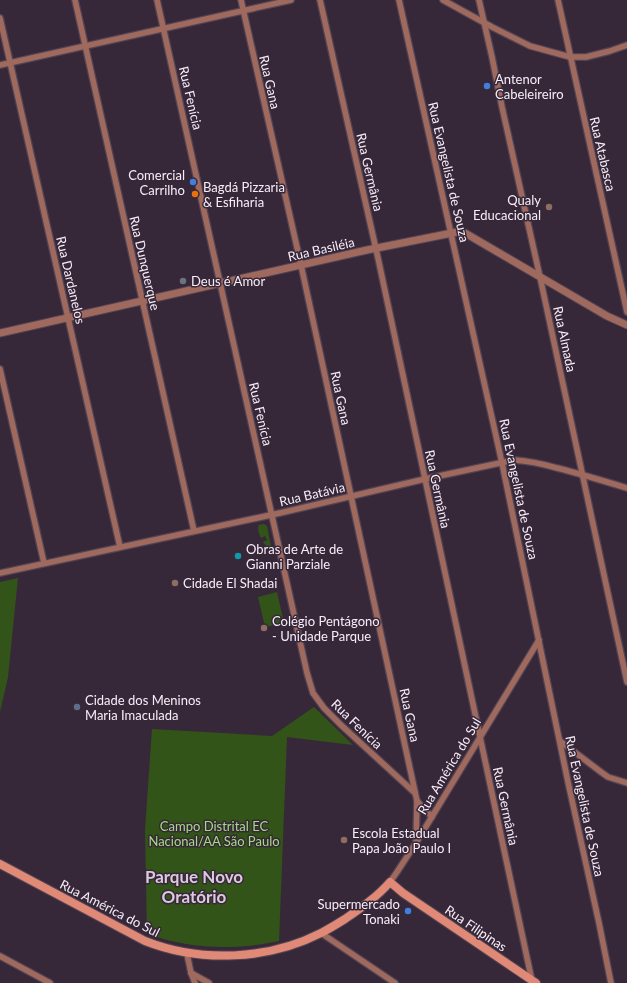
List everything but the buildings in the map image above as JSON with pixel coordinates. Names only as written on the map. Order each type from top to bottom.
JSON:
[{"type":"main road","name":"Rua América do Sul","points":[[0,864],[146,941],[187,954],[244,955],[280,948],[300,942],[321,933],[360,909],[382,891],[390,882]]},
{"type":"main road","name":"Rua Filipinas","points":[[390,882],[402,893],[534,982]]},
{"type":"main road","name":"Rua Filipinas","points":[[382,891],[402,893]]},
{"type":"street","name":"Rua Dunquerque","points":[[75,0],[194,531]]},
{"type":"street","name":"Rua Fenícia","points":[[157,0],[307,673],[314,693],[320,703],[341,725],[415,794]]},
{"type":"street","name":"Rua Gana","points":[[241,0],[352,497],[417,801],[416,843]]},
{"type":"street","points":[[0,65],[291,0]]},
{"type":"street","name":"Rua Germânia","points":[[320,0],[376,249],[534,982]]},
{"type":"street","name":"Rua Evangelista de Souza","points":[[399,0],[502,463],[611,983]]},
{"type":"street","points":[[443,0],[530,46],[570,57],[586,56],[610,51],[627,45]]},
{"type":"street","name":"Rua Almada","points":[[479,0],[627,682]]},
{"type":"street","name":"Rua Atabasca","points":[[558,0],[627,312]]},
{"type":"street","name":"Rua Dardanelos","points":[[0,18],[120,547]]},
{"type":"street","name":"Rua Basiléia","points":[[0,333],[451,232],[461,232],[465,234],[607,316],[627,325]]},
{"type":"street","points":[[0,369],[44,563]]},
{"type":"street","name":"Rua Batávia","points":[[0,573],[272,515],[514,460],[540,464],[627,488]]},
{"type":"street","name":"Rua América do Sul","points":[[390,882],[416,843],[539,640]]},
{"type":"street","points":[[560,741],[608,777],[627,783]]},
{"type":"street","name":"Rua Gana","points":[[417,801],[432,817]]},
{"type":"street","points":[[321,933],[395,983]]},
{"type":"street","points":[[187,954],[195,983]]},
{"type":"street","points":[[0,956],[50,983]]},
{"type":"street","points":[[191,973],[210,983]]},
{"type":"green space","points":[[264,524],[267,526],[271,547],[267,547],[263,542],[267,540],[265,536],[261,538],[258,532],[259,525]]},
{"type":"green space","points":[[18,578],[8,677],[0,712],[0,582]]},
{"type":"green space","points":[[277,592],[284,623],[265,627],[258,597]]},
{"type":"green space","name":"Campo Distrital EC Nacional/AA São Paulo","points":[[314,707],[353,745],[287,737],[279,941],[248,946],[210,947],[184,944],[147,933],[145,830],[152,729],[272,736]]},
{"type":"place","name":"Antenor Cabeleireiro","points":[[487,86]]},
{"type":"place","name":"Comercial Carrilho","points":[[193,182]]},
{"type":"place","name":"Bagdá Pizzaria & Esfiharia","points":[[195,194]]},
{"type":"place","name":"Qualy Educacional","points":[[549,207]]},
{"type":"place","name":"Deus é Amor","points":[[183,281]]},
{"type":"place","name":"Obras de Arte de Gianni Parziale","points":[[238,556]]},
{"type":"place","name":"Cidade El Shadai","points":[[175,583]]},
{"type":"place","name":"Colégio Pentágono - Unidade Parque","points":[[264,628]]},
{"type":"place","name":"Cidade dos Meninos Maria Imaculada","points":[[77,707]]},
{"type":"place","name":"Escola Estadual Papa João Paulo I","points":[[344,840]]},
{"type":"place","name":"Supermercado Tonaki","points":[[408,911]]},
{"type":"district","name":"Parque Novo Oratório","points":[[194,887]]}]
